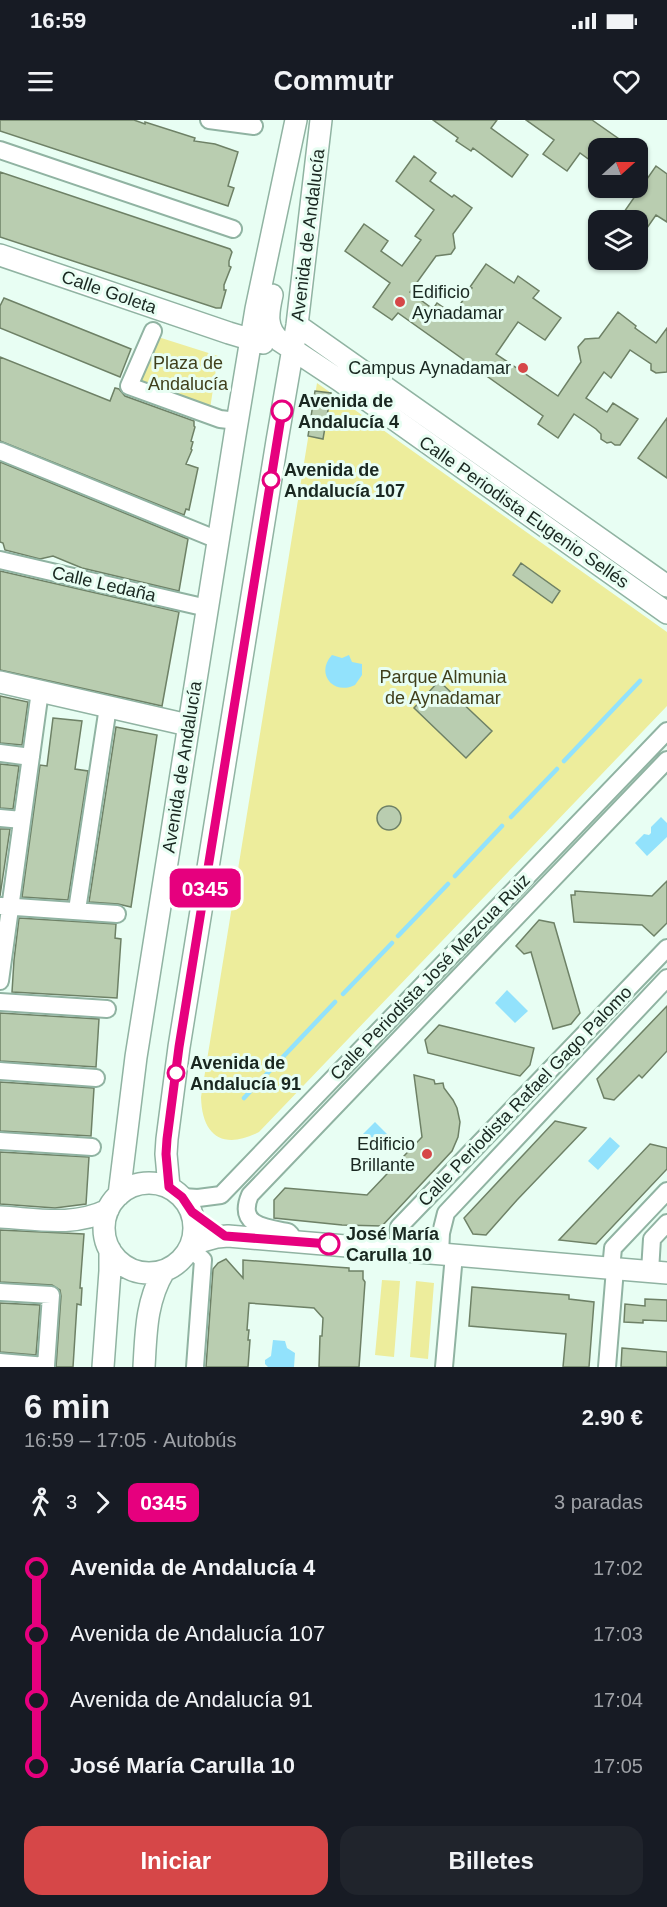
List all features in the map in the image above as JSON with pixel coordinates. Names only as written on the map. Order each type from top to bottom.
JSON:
[{"type":"main road","name":"Avenida de Andalucía","points":[[113,1203],[256,309],[296,120]]},
{"type":"main road","name":"Avenida de Andalucía","points":[[181,1199],[166,1154],[167,1139],[179,1047],[297,325],[321,120]]},
{"type":"main road","name":"Avenida de Andalucía","points":[[274,224],[278,266],[269,310],[269,327],[274,336],[293,350]]},
{"type":"main road","name":"Calle Goleta","points":[[0,255],[252,339]]},
{"type":"main road","points":[[218,328],[229,328],[247,321],[256,309]]},
{"type":"main road","name":"Calle Periodista Eugenio Sellés","points":[[297,325],[667,586]]},
{"type":"main road","points":[[252,339],[293,350]]},
{"type":"main road","name":"Calle Periodista Eugenio Sellés","points":[[293,350],[339,380],[667,613]]},
{"type":"main road","points":[[0,682],[188,725]]},
{"type":"main road","points":[[0,1217],[68,1221],[92,1218],[132,1186],[156,1183],[181,1199],[225,1236]]},
{"type":"main road","points":[[113,1203],[104,1232],[110,1250],[118,1261],[135,1271],[149,1274],[164,1271],[177,1264],[191,1246],[195,1231],[181,1199]]},
{"type":"main road","points":[[191,1246],[225,1236],[658,1272]]},
{"type":"main road","points":[[103,1367],[110,1250]]},
{"type":"main road","points":[[144,1367],[148,1312],[156,1285],[164,1271]]},
{"type":"street","points":[[209,120],[254,126]]},
{"type":"street","points":[[0,150],[233,229]]},
{"type":"street","points":[[153,331],[129,386],[220,419],[237,422]]},
{"type":"street","points":[[0,451],[218,540]]},
{"type":"street","name":"Calle Ledaña","points":[[0,560],[207,608]]},
{"type":"street","points":[[0,981],[5,906],[22,820],[40,691]]},
{"type":"street","points":[[77,910],[108,707]]},
{"type":"street","name":"Calle Periodista José Mezcua Ruiz","points":[[181,1199],[221,1195],[667,731]]},
{"type":"street","points":[[0,753],[31,757]]},
{"type":"street","name":"Calle Periodista José Mezcua Ruiz","points":[[298,1241],[288,1232],[262,1228],[255,1224],[247,1210],[250,1195],[667,760]]},
{"type":"street","points":[[0,818],[22,820]]},
{"type":"street","points":[[5,906],[117,914]]},
{"type":"street","name":"Calle Periodista Rafael Gago Palomo","points":[[397,1250],[399,1227],[667,948]]},
{"type":"street","name":"Calle Periodista Rafael Gago Palomo","points":[[444,1367],[447,1255],[441,1233],[446,1213],[667,978]]},
{"type":"street","points":[[0,1002],[108,1009]]},
{"type":"street","points":[[0,1071],[96,1078]]},
{"type":"street","points":[[0,1141],[92,1147]]},
{"type":"street","points":[[607,1367],[613,1248],[667,1191]]},
{"type":"street","points":[[658,1272],[652,1239],[667,1223]]},
{"type":"street","points":[[191,1246],[203,1260],[195,1367]]},
{"type":"street","points":[[0,1292],[51,1295],[46,1366],[0,1362]]},
{"type":"green space","name":"Plaza de Andalucía","points":[[155,336],[218,356],[210,409],[136,382]]},
{"type":"green space","name":"Parque Almunia de Aynadamar","points":[[317,383],[667,632],[667,706],[259,1132],[235,1140],[226,1139],[217,1136],[206,1122],[201,1097]]},
{"type":"green space","points":[[382,1280],[400,1281],[394,1357],[375,1355]]},
{"type":"green space","points":[[416,1281],[434,1283],[428,1359],[410,1357]]},
{"type":"water","points":[[332,655],[342,658],[349,655],[352,662],[362,664],[362,675],[355,685],[347,688],[340,687],[329,681],[325,669]]},
{"type":"water","points":[[661,817],[667,823],[667,837],[647,856],[635,843],[644,834],[651,833],[651,827]]},
{"type":"water","points":[[507,990],[528,1011],[515,1023],[495,1003]]},
{"type":"water","points":[[375,1122],[388,1135],[372,1152],[358,1139]]},
{"type":"water","points":[[610,1137],[620,1146],[598,1170],[588,1161]]},
{"type":"water","points":[[273,1340],[285,1341],[287,1348],[295,1353],[294,1367],[268,1367],[265,1364],[265,1360],[271,1356]]},
{"type":"building","points":[[0,120],[134,120],[195,138],[194,141],[215,144],[238,152],[228,186],[234,188],[228,206],[0,131]]},
{"type":"building","points":[[433,120],[497,120],[491,128],[528,155],[512,177],[473,148],[471,151],[456,141],[458,138]]},
{"type":"building","points":[[526,120],[592,120],[618,138],[588,138],[588,159],[580,153],[567,171],[543,154],[554,140]]},
{"type":"building","name":"Edificio Aynadamar","points":[[414,156],[436,173],[430,181],[472,208],[453,234],[455,248],[451,254],[436,256],[410,292],[433,309],[437,303],[453,314],[486,264],[514,283],[518,276],[539,291],[533,298],[561,318],[545,340],[518,322],[496,354],[558,396],[581,362],[578,347],[585,339],[599,338],[618,312],[656,343],[667,328],[667,372],[656,373],[651,370],[651,364],[630,350],[611,378],[604,372],[586,398],[607,412],[613,403],[638,419],[620,445],[607,443],[601,439],[601,434],[596,429],[574,414],[558,438],[538,424],[543,416],[398,313],[392,320],[373,307],[390,283],[345,251],[364,224],[388,241],[381,251],[402,266],[421,240],[415,236],[434,210],[396,181]]},
{"type":"building","points":[[656,166],[667,174],[667,222],[656,215],[648,227],[648,210],[625,210],[634,198],[648,198],[648,178]]},
{"type":"building","points":[[0,172],[230,249],[232,252],[229,266],[231,267],[224,285],[224,290],[226,290],[221,308],[0,237]]},
{"type":"building","points":[[4,298],[131,349],[120,377],[0,328],[0,306]]},
{"type":"building","points":[[0,357],[110,401],[115,388],[125,396],[194,421],[192,450],[186,464],[198,468],[189,510],[186,509],[184,515],[0,441]]},
{"type":"building","points":[[315,391],[331,393],[323,439],[308,436]]},
{"type":"building","points":[[667,418],[667,478],[638,458]]},
{"type":"building","points":[[0,462],[188,539],[179,591],[82,568],[53,556],[40,559],[5,550],[3,543],[0,542]]},
{"type":"building","points":[[521,563],[560,591],[552,603],[513,575]]},
{"type":"building","points":[[0,571],[179,612],[162,706],[0,670]]},
{"type":"building","points":[[439,681],[492,731],[466,758],[414,708]]},
{"type":"building","points":[[0,696],[28,702],[22,745],[0,743]]},
{"type":"building","points":[[53,718],[82,721],[75,769],[88,771],[68,900],[22,897],[40,765],[47,766]]},
{"type":"building","points":[[116,727],[157,735],[131,907],[89,902]]},
{"type":"building","points":[[0,764],[19,766],[13,809],[0,808]]},
{"type":"building","points":[[389,806],[397,810],[401,818],[397,826],[389,830],[381,826],[377,818],[381,810]]},
{"type":"building","points":[[0,829],[10,829],[0,896]]},
{"type":"building","points":[[667,881],[667,923],[654,936],[642,925],[574,922],[571,895],[575,895],[575,891],[652,896]]},
{"type":"building","points":[[19,918],[116,924],[115,938],[121,939],[117,998],[12,992]]},
{"type":"building","points":[[539,920],[554,923],[580,1013],[571,1024],[553,1029],[531,952],[524,954],[516,946]]},
{"type":"building","points":[[667,1006],[667,1051],[642,1078],[639,1075],[614,1100],[604,1098],[597,1079]]},
{"type":"building","points":[[0,1013],[99,1019],[96,1067],[0,1061]]},
{"type":"building","points":[[439,1025],[534,1048],[530,1065],[520,1076],[428,1053],[425,1040]]},
{"type":"building","name":"Edificio Brillante","points":[[414,1075],[434,1080],[435,1084],[443,1083],[457,1108],[460,1122],[458,1137],[452,1151],[382,1226],[342,1225],[274,1218],[274,1200],[285,1188],[367,1195],[422,1137]]},
{"type":"building","points":[[0,1082],[94,1088],[91,1136],[0,1131]]},
{"type":"building","points":[[555,1121],[586,1128],[486,1235],[473,1234],[464,1218]]},
{"type":"building","points":[[650,1144],[667,1148],[667,1169],[596,1244],[559,1240]]},
{"type":"building","points":[[0,1152],[89,1157],[86,1204],[55,1208],[0,1204]]},
{"type":"building","points":[[0,1230],[84,1234],[81,1305],[77,1304],[73,1367],[56,1367],[60,1290],[52,1285],[0,1282]]},
{"type":"building","points":[[226,1259],[243,1278],[243,1260],[363,1271],[365,1282],[359,1367],[319,1367],[323,1318],[314,1308],[249,1303],[248,1367],[206,1367],[213,1269]]},
{"type":"building","points":[[472,1287],[569,1295],[569,1299],[594,1302],[589,1367],[563,1367],[566,1334],[469,1326]]},
{"type":"building","points":[[645,1299],[667,1300],[667,1321],[624,1322],[625,1304],[645,1306]]},
{"type":"building","points":[[0,1303],[40,1305],[36,1355],[0,1352]]},
{"type":"building","points":[[622,1348],[667,1352],[667,1367],[621,1367]]},
{"type":"waterway","points":[[564,761],[640,681]]},
{"type":"waterway","points":[[511,817],[557,769]]},
{"type":"waterway","points":[[455,876],[502,826]]},
{"type":"waterway","points":[[398,936],[448,884]]},
{"type":"waterway","points":[[343,994],[392,943]]},
{"type":"waterway","points":[[244,1098],[335,1002]]},
{"type":"bus line","name":"0345","points":[[282,411],[179,1047],[166,1154],[169,1187],[182,1197],[192,1212],[225,1236],[329,1244]]},
{"type":"place","name":"Edificio Aynadamar","points":[[400,302]]},
{"type":"place","name":"Campus Aynadamar","points":[[523,368]]},
{"type":"place","name":"Avenida de Andalucía 4","points":[[282,411]]},
{"type":"place","name":"Avenida de Andalucía 107","points":[[271,480]]},
{"type":"place","name":"Avenida de Andalucía 91","points":[[176,1073]]},
{"type":"place","name":"Edificio Brillante","points":[[427,1154]]},
{"type":"place","name":"José María Carulla 10","points":[[329,1244]]}]
